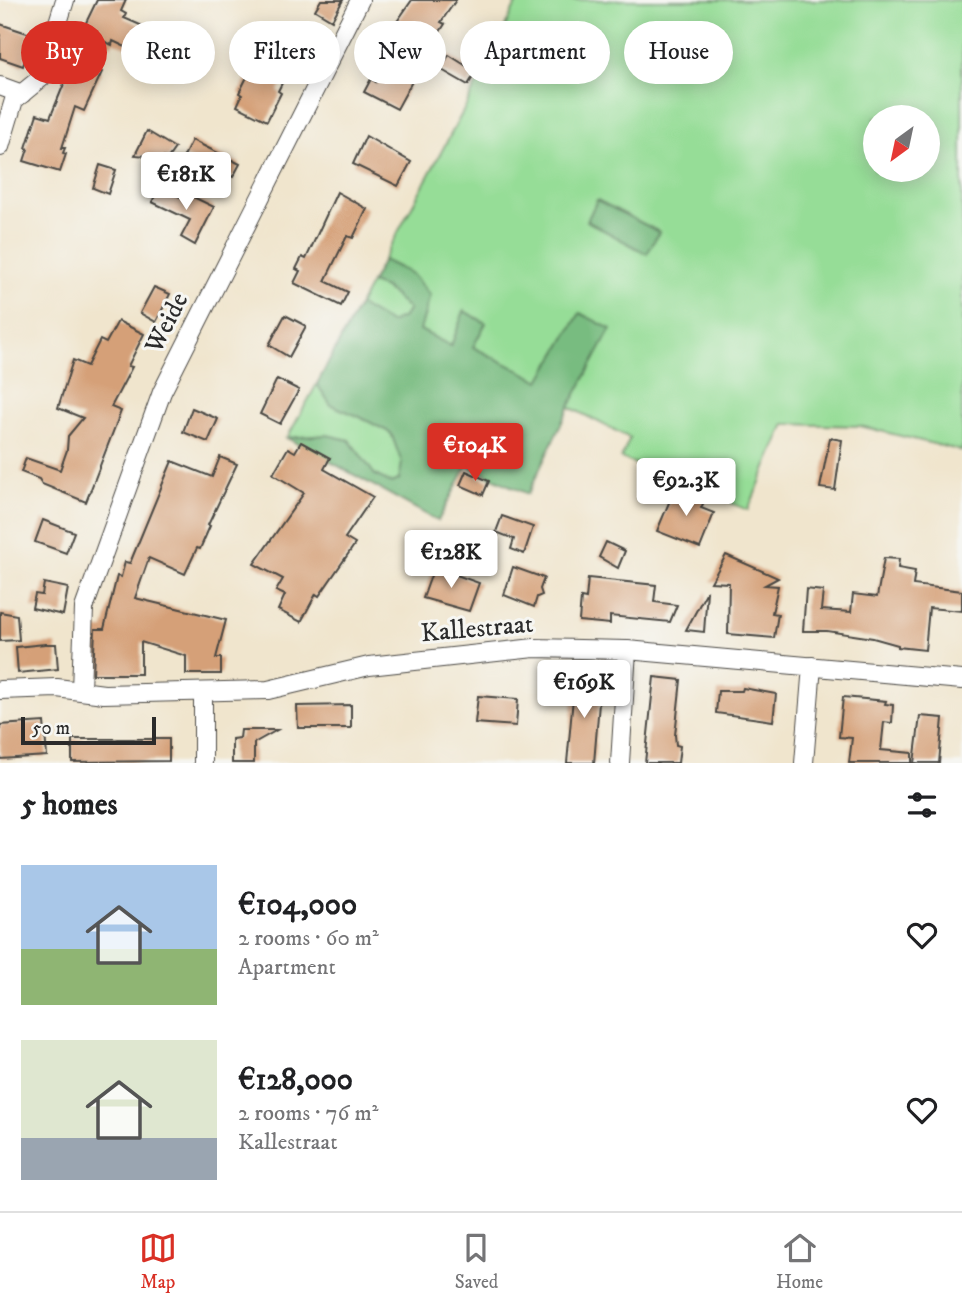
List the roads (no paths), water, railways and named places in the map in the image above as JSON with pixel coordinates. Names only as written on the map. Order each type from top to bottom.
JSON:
[{"type":"street","points":[[0,147],[14,100],[41,78],[65,0]]},
{"type":"street","name":"Weide","points":[[81,690],[84,608],[162,392],[360,0]]},
{"type":"street","points":[[0,86],[22,94]]},
{"type":"street","name":"Kallestraat","points":[[0,690],[57,688],[104,694],[268,690],[369,666],[534,648],[627,650],[962,680]]},
{"type":"street","points":[[620,763],[627,650]]},
{"type":"street","points":[[804,763],[812,666]]},
{"type":"street","points":[[202,763],[203,692]]}]
